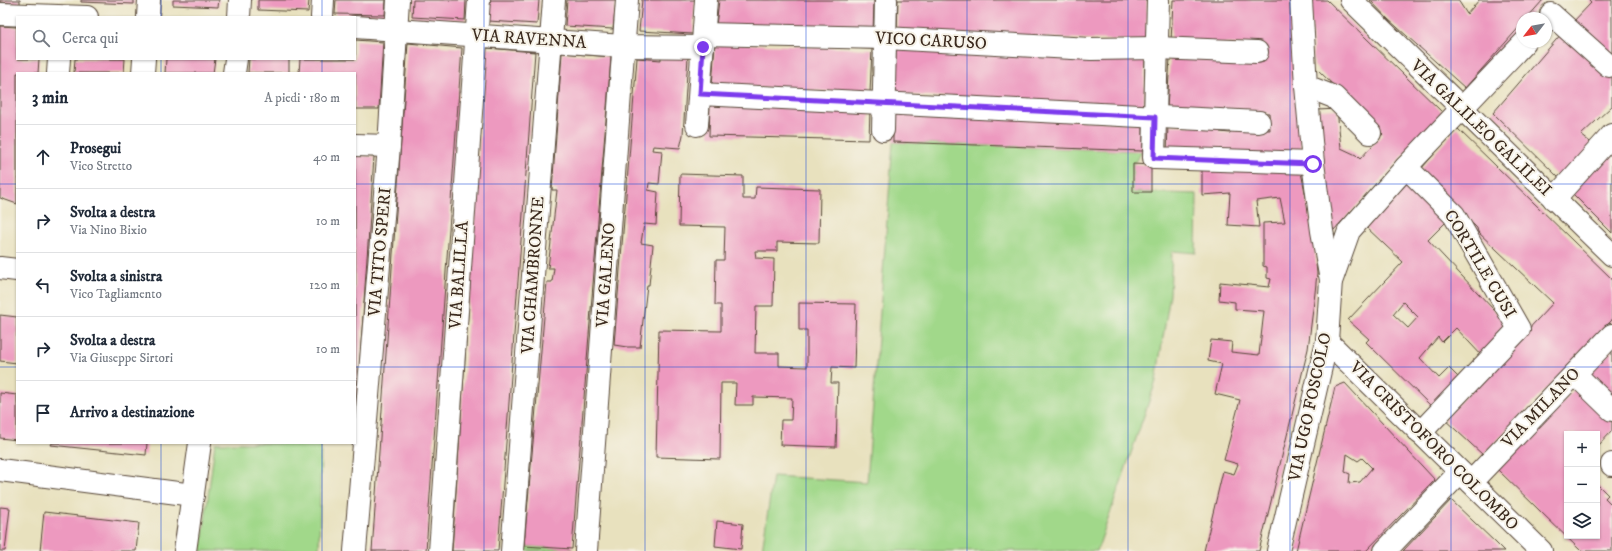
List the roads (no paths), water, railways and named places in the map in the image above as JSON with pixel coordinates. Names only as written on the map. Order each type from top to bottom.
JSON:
[{"type":"street","points":[[148,16],[149,0]]},
{"type":"street","points":[[239,16],[240,0]]},
{"type":"street","points":[[322,16],[323,0]]},
{"type":"street","name":"VIA TITO SPERI","points":[[355,551],[389,146],[395,29],[398,0]]},
{"type":"street","name":"VIA BALILLA","points":[[440,551],[478,0]]},
{"type":"street","name":"VIA CHAMBRONNE","points":[[512,551],[554,0]]},
{"type":"street","name":"VIA GALENO","points":[[586,551],[627,0]]},
{"type":"street","points":[[697,125],[706,0]]},
{"type":"street","points":[[883,130],[886,0]]},
{"type":"street","points":[[1158,0],[1154,158],[1313,164]]},
{"type":"street","name":"VIA UGO FOSCOLO","points":[[1278,551],[1327,341],[1331,280],[1322,231],[1313,164],[1306,86],[1301,0]]},
{"type":"street","name":"VIA GALILEO GALILEI","points":[[1350,0],[1612,255]]},
{"type":"street","points":[[0,14],[63,11],[83,16]]},
{"type":"street","points":[[1554,11],[1608,66]]},
{"type":"street","name":"VIA RAVENNA","points":[[356,27],[623,46],[703,40]]},
{"type":"street","name":"VICO CARUSO","points":[[703,40],[885,38],[1091,49],[1157,48],[1257,52]]},
{"type":"street","points":[[1331,280],[1349,231],[1406,167],[1519,48]]},
{"type":"street","points":[[58,72],[59,60]]},
{"type":"street","points":[[143,72],[144,60]]},
{"type":"street","points":[[234,72],[236,60]]},
{"type":"street","points":[[1306,86],[1334,96],[1370,133]]},
{"type":"street","points":[[700,94],[1260,122]]},
{"type":"street","points":[[1554,199],[1612,134]]},
{"type":"street","points":[[356,145],[389,146]]},
{"type":"street","name":"CORTILE CUSI","points":[[1406,167],[1454,215],[1519,329],[1420,433]]},
{"type":"street","points":[[0,268],[16,270]]},
{"type":"street","name":"VIA MILANO","points":[[1385,551],[1575,374],[1612,335]]},
{"type":"street","name":"VIA CRISTOFORO COLOMBO","points":[[1327,341],[1541,551]]},
{"type":"street","points":[[1575,374],[1612,410]]},
{"type":"street","points":[[185,551],[200,444]]},
{"type":"street","points":[[0,470],[192,495]]}]
